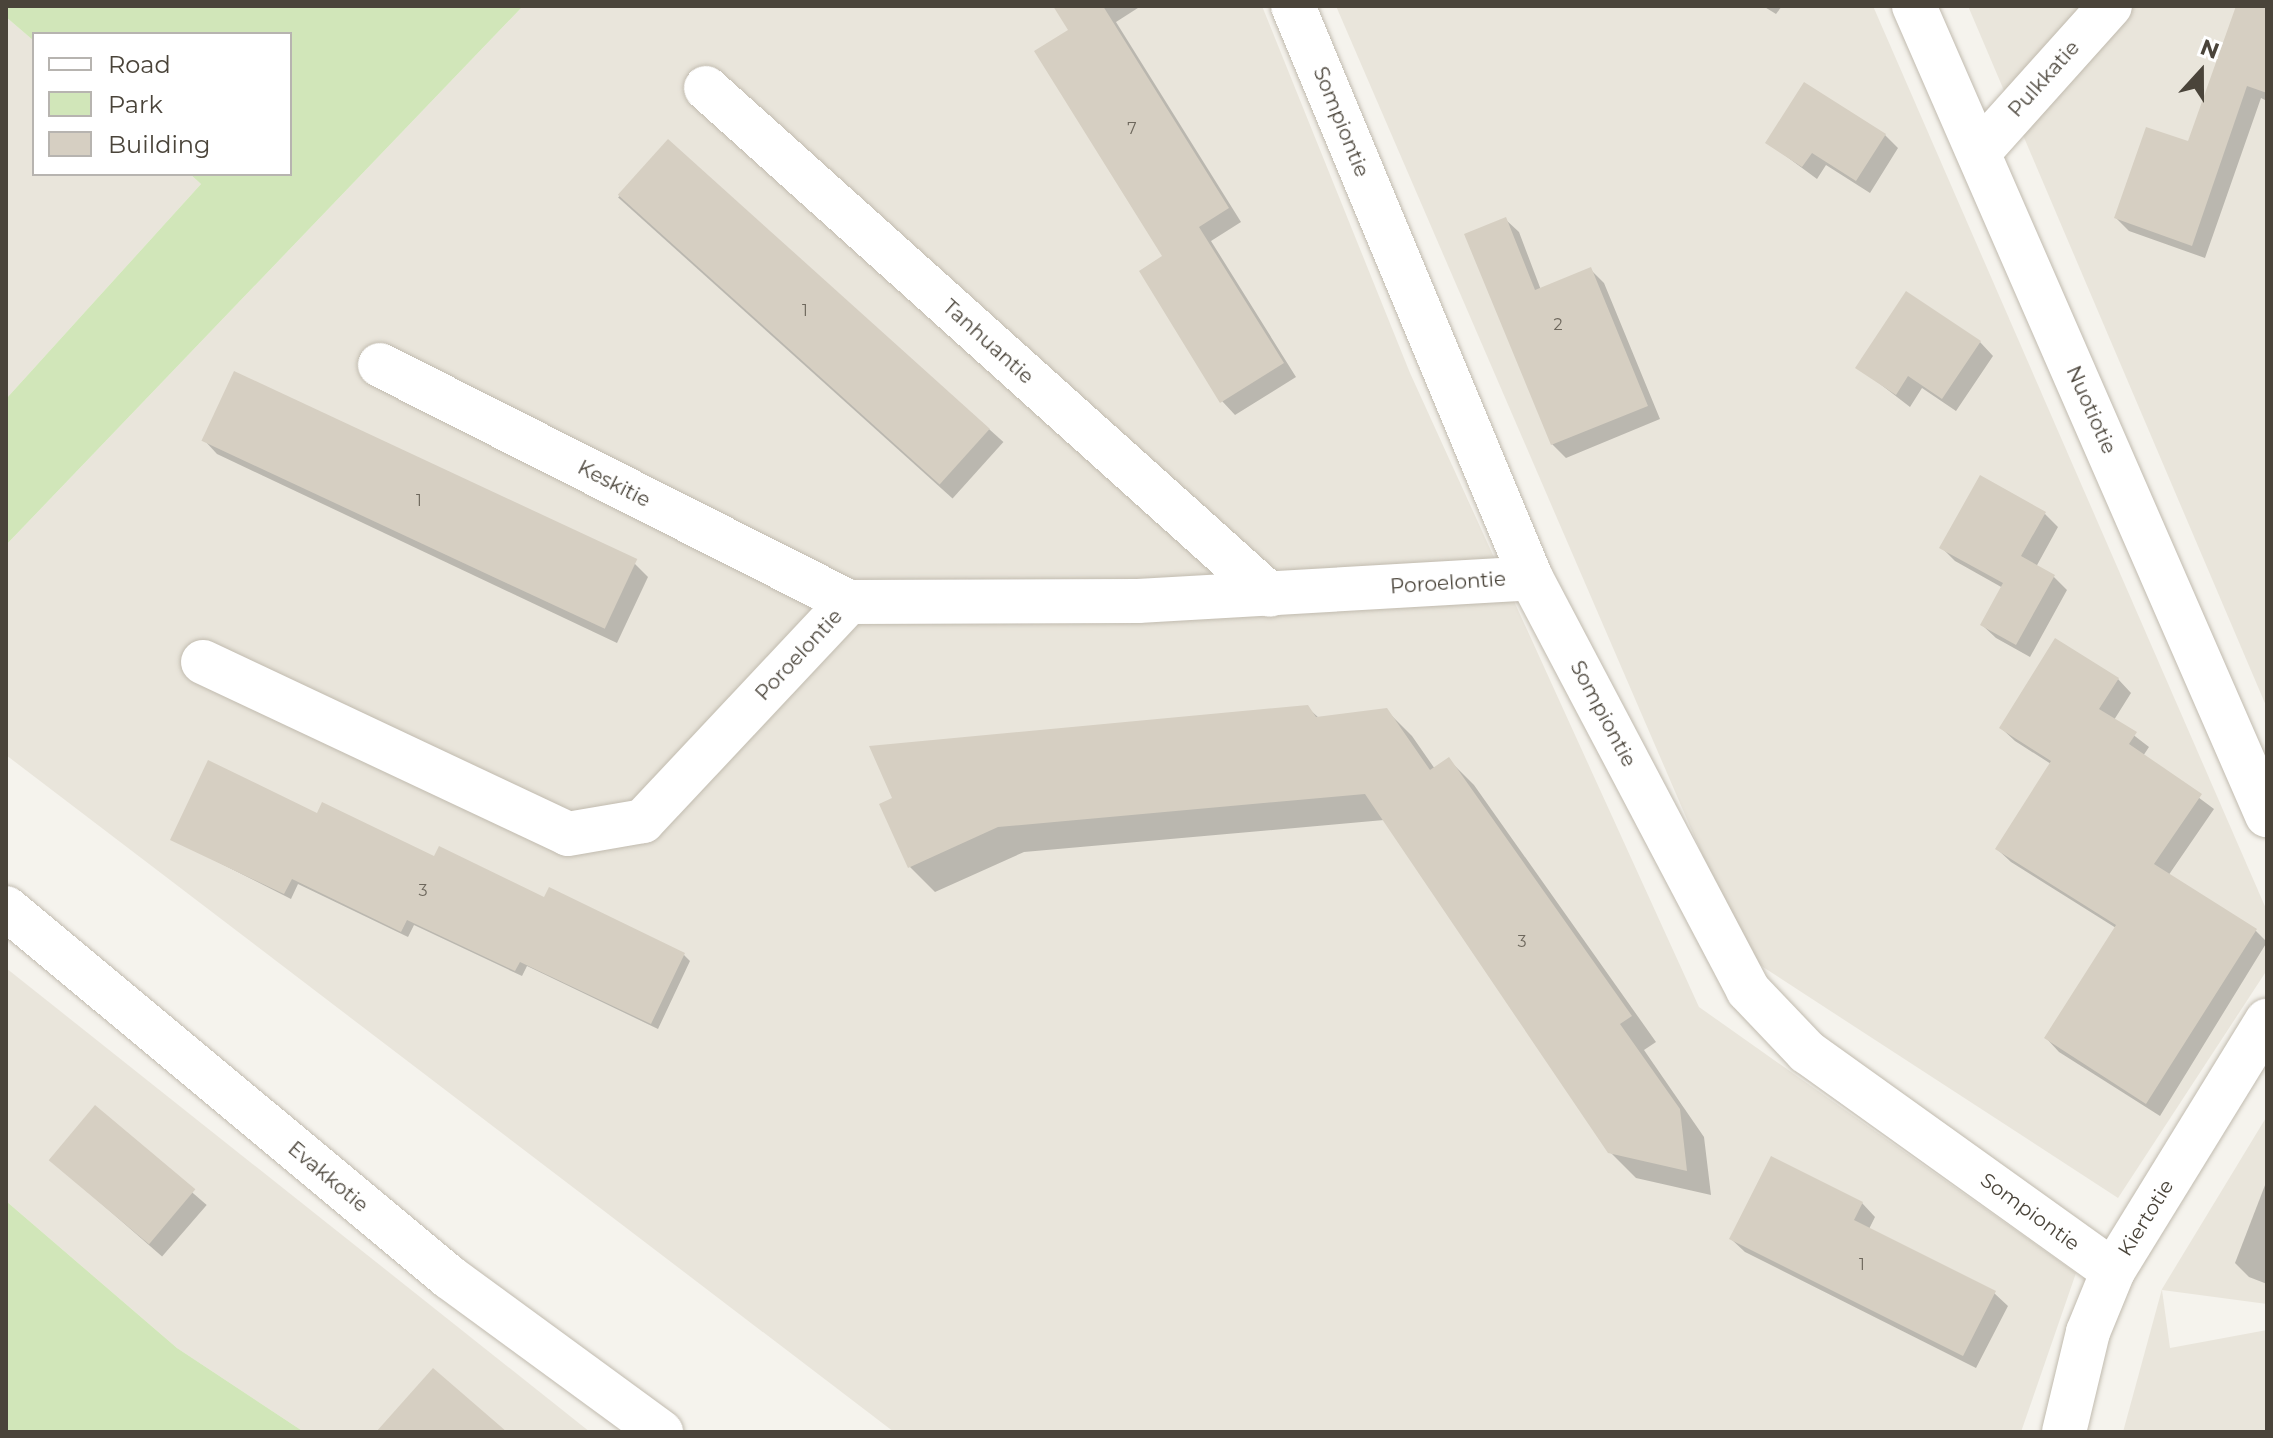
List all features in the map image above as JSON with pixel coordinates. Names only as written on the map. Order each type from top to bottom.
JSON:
[{"type":"street","name":"Sompiontie","points":[[1293,6],[1531,578],[1748,990],[1807,1052],[2113,1271]]},
{"type":"street","name":"Nuotiotie","points":[[1914,6],[2267,815]]},
{"type":"street","name":"Pulkkatie","points":[[1979,152],[2110,6]]},
{"type":"street","name":"Tanhuantie","points":[[706,88],[1270,595]]},
{"type":"street","name":"Keskitie","points":[[380,365],[849,602]]},
{"type":"street","name":"Poroelontie","points":[[203,662],[568,834],[643,821],[849,602],[1138,601],[1531,578]]},
{"type":"street","name":"Evakkotie","points":[[6,908],[449,1277],[661,1432]]},
{"type":"street","name":"Kiertotie","points":[[2064,1432],[2088,1332],[2113,1271],[2267,1021]]},
{"type":"shaded area","points":[[523,6],[1262,6],[1410,373],[1699,1007],[2076,1273],[2021,1432],[894,1432],[6,755],[6,545]]},
{"type":"shaded area","points":[[1336,6],[1873,6],[2267,911],[2267,970],[2118,1198],[1746,956]]},
{"type":"shaded area","points":[[1968,6],[2267,6],[2267,708]]},
{"type":"shaded area","points":[[6,17],[32,39],[32,176],[192,176],[201,184],[6,399]]},
{"type":"shaded area","points":[[6,968],[590,1432],[304,1432],[177,1348],[6,1201]]},
{"type":"shaded area","points":[[2267,1116],[2267,1304],[2162,1290],[2170,1348],[2267,1330],[2267,1432],[2123,1432],[2162,1289]]},
{"type":"green space","points":[[6,6],[523,6],[6,545],[6,399],[201,184],[192,176],[292,176],[292,32],[32,32],[32,39],[6,17]]},
{"type":"green space","points":[[6,1201],[177,1348],[304,1432],[6,1432]]},
{"type":"building","points":[[1053,6],[1103,6],[1229,208],[1199,227],[1284,363],[1220,403],[1139,271],[1162,256],[1034,51],[1068,30]]},
{"type":"building","points":[[2236,6],[2267,6],[2267,93],[2247,86],[2192,246],[2114,218],[2146,127],[2188,141]]},
{"type":"building","points":[[1804,82],[1886,134],[1856,181],[1812,153],[1802,167],[1765,143]]},
{"type":"building","points":[[668,139],[990,429],[940,484],[618,195]]},
{"type":"building","points":[[1506,217],[1535,290],[1591,267],[1648,406],[1551,445],[1464,234]]},
{"type":"building","points":[[1906,291],[1981,341],[1942,399],[1908,376],[1896,395],[1855,368]]},
{"type":"building","points":[[234,371],[637,559],[605,629],[201,441]]},
{"type":"building","points":[[1980,475],[2046,512],[2021,556],[2055,575],[2016,645],[1980,625],[2003,583],[1939,548]]},
{"type":"building","points":[[2055,638],[2119,678],[2099,709],[2137,732],[2129,744],[2202,794],[2154,864],[2257,929],[2146,1104],[2044,1038],[2116,925],[1995,849],[2051,761],[1999,728]]},
{"type":"building","points":[[1308,705],[1316,717],[1387,708],[1430,770],[1449,757],[1632,1016],[1620,1024],[1680,1109],[1687,1171],[1608,1153],[1365,794],[998,827],[908,868],[879,804],[892,798],[869,746]]},
{"type":"building","points":[[208,760],[317,813],[322,802],[434,856],[439,846],[544,897],[549,887],[685,953],[651,1024],[520,962],[515,971],[407,920],[401,932],[292,879],[284,894],[170,840]]},
{"type":"building","points":[[95,1105],[195,1189],[149,1244],[49,1160]]},
{"type":"building","points":[[1771,1156],[1863,1202],[1854,1220],[1996,1291],[1963,1356],[1729,1239]]},
{"type":"building","points":[[433,1368],[507,1432],[376,1432]]}]
